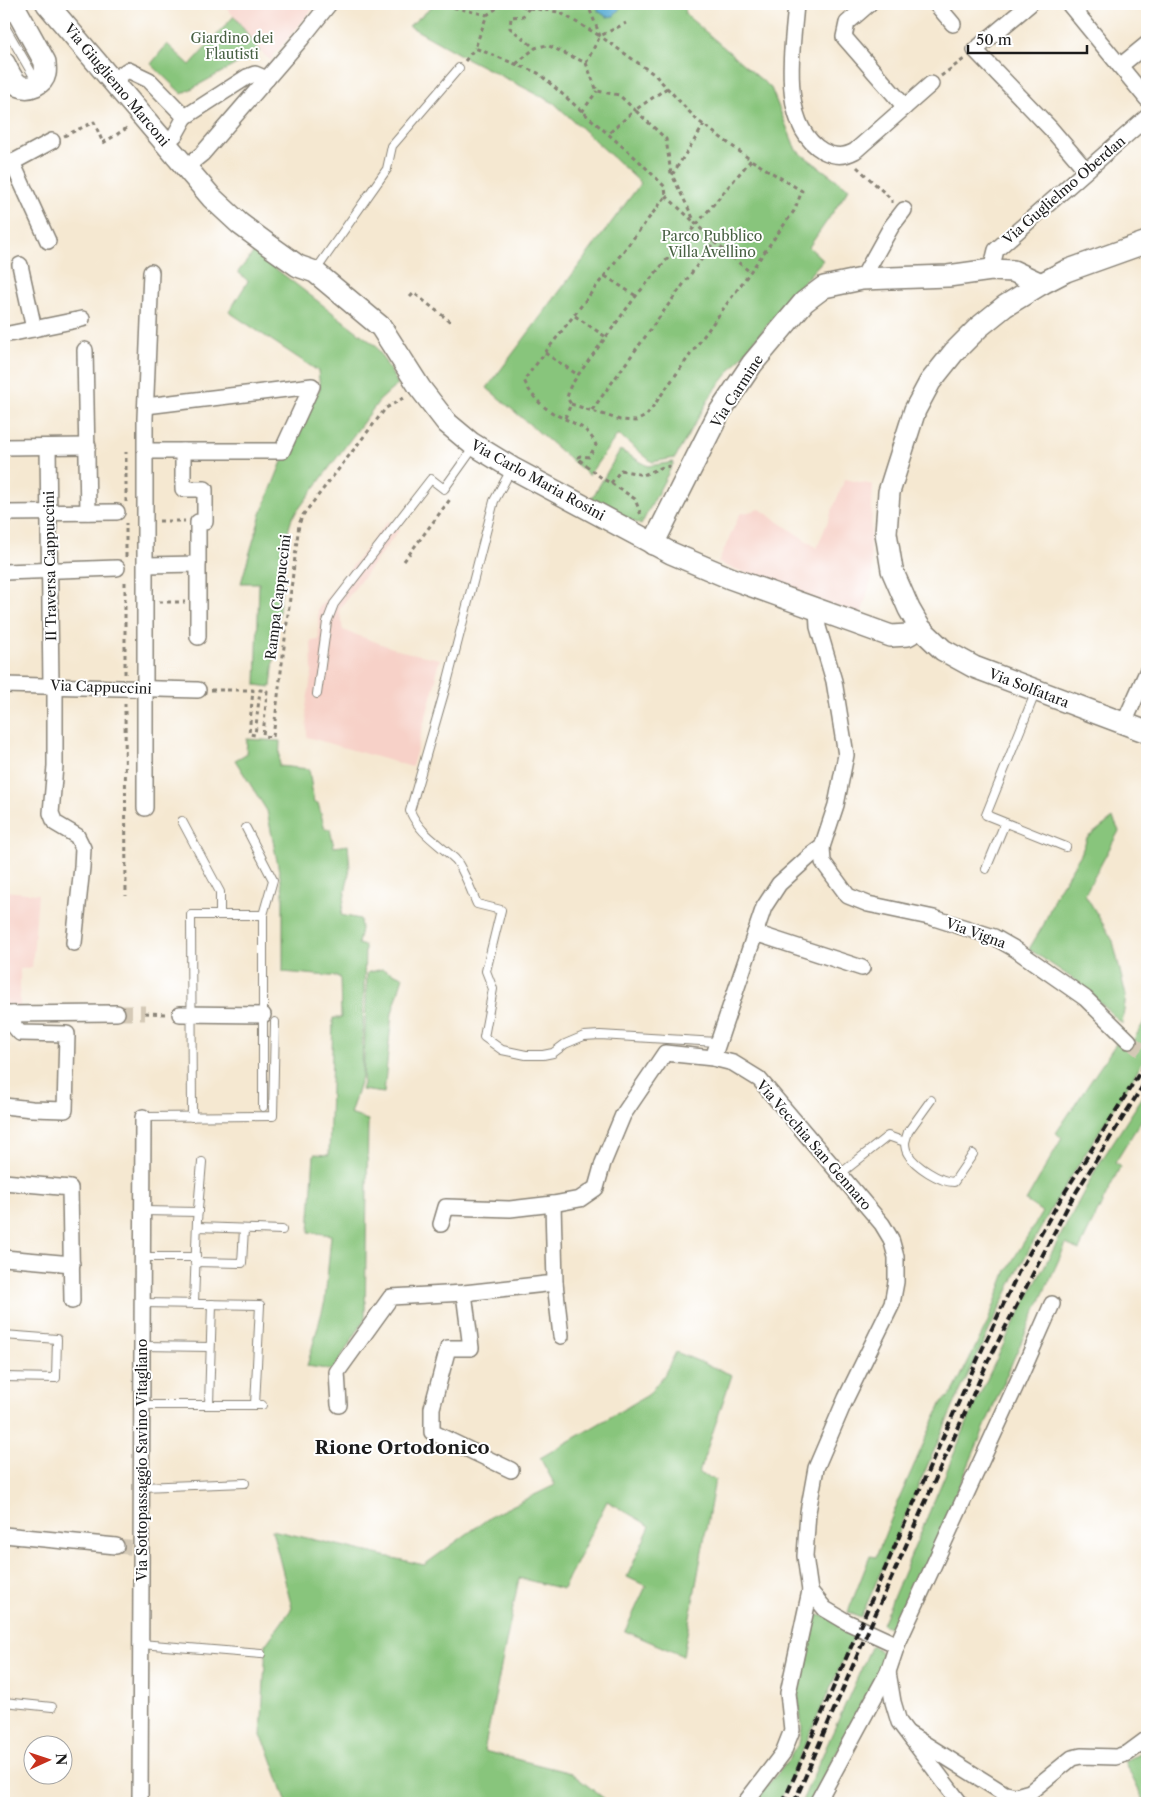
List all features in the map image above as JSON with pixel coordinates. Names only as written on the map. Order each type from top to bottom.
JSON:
[{"type":"street","points":[[4,63],[14,81],[20,86],[28,87],[42,81],[46,72],[45,62],[13,4]]},
{"type":"street","name":"Via Giugliemo Marconi","points":[[47,4],[186,167]]},
{"type":"street","points":[[186,167],[202,154],[329,4]]},
{"type":"street","points":[[796,4],[790,78],[792,96],[798,117],[808,137],[818,148],[834,156],[846,156],[855,151],[931,84]]},
{"type":"street","points":[[869,4],[847,23],[844,37],[905,107]]},
{"type":"street","points":[[936,4],[953,24]]},
{"type":"street","points":[[1030,4],[975,50],[1051,129],[1086,170]]},
{"type":"street","points":[[1069,4],[1147,99]]},
{"type":"street","points":[[1120,66],[1147,44]]},
{"type":"street","points":[[113,80],[128,70],[149,80],[185,117]]},
{"type":"street","points":[[166,143],[174,135],[185,117],[247,77],[255,74],[267,79]]},
{"type":"street","name":"Via Guglielmo Oberdan","points":[[991,270],[996,250],[1147,117]]},
{"type":"street","points":[[48,241],[8,163],[52,141]]},
{"type":"street","name":"Via Carlo Maria Rosini","points":[[186,167],[212,198],[240,224],[298,266],[315,272],[381,327],[420,388],[447,423],[476,446],[512,468],[653,544],[730,578],[891,636],[908,635],[920,628]]},
{"type":"street","points":[[862,279],[892,227],[897,209]]},
{"type":"street","name":"Via Solfatara","points":[[1147,242],[1082,265],[1041,284],[1005,306],[979,327],[954,352],[930,382],[915,410],[889,492],[886,533],[892,570],[909,609],[920,628],[943,650],[974,667],[1147,732]]},
{"type":"street","points":[[20,265],[34,330]]},
{"type":"street","name":"Via Carmine","points":[[653,544],[719,413],[752,364],[804,302],[824,288],[862,279],[948,276],[991,270],[1013,271],[1041,284]]},
{"type":"street","points":[[145,808],[146,406],[151,272]]},
{"type":"street","points":[[4,335],[82,319]]},
{"type":"street","points":[[85,350],[88,512]]},
{"type":"street","points":[[146,406],[312,386],[282,451],[146,451]]},
{"type":"street","points":[[4,447],[88,446]]},
{"type":"street","name":"II Traversa Cappuccini","points":[[48,447],[55,766],[52,813],[55,822],[77,836],[83,848],[74,943]]},
{"type":"street","points":[[183,451],[183,489],[205,489],[205,522],[198,522],[198,637]]},
{"type":"street","points":[[4,513],[117,512]]},
{"type":"street","points":[[146,565],[198,564]]},
{"type":"street","points":[[4,572],[117,568]]},
{"type":"street","points":[[712,1058],[764,907],[779,884],[822,847],[836,805],[846,755],[834,681],[818,627],[816,609]]},
{"type":"street","points":[[1124,723],[1147,672]]},
{"type":"street","name":"Via Cappuccini","points":[[4,685],[198,690]]},
{"type":"street","name":"Via Vigna","points":[[822,847],[823,862],[848,896],[868,904],[934,918],[994,937],[1016,948],[1085,998],[1129,1042]]},
{"type":"street","points":[[755,933],[862,968]]},
{"type":"street","points":[[4,1106],[65,1110],[67,1034],[20,1032],[14,1026],[8,1014],[117,1013]]},
{"type":"street","points":[[185,1014],[269,1019]]},
{"type":"street","name":"Via Vecchia San Gennaro","points":[[553,1204],[580,1199],[596,1188],[624,1115],[665,1053],[712,1058],[734,1063],[759,1079],[882,1224],[891,1239],[896,1257],[896,1282],[892,1304],[846,1398],[816,1468],[808,1512],[805,1556],[810,1591]]},
{"type":"street","name":"Via Sottopassaggio Savino Vitagliano","points":[[140,1803],[143,1117]]},
{"type":"street","points":[[4,1182],[70,1188],[72,1301]]},
{"type":"street","points":[[441,1224],[446,1207],[510,1209],[553,1204],[555,1284],[561,1336]]},
{"type":"street","points":[[4,1258],[72,1264]]},
{"type":"street","points":[[339,1405],[337,1372],[391,1297],[464,1293],[555,1284]]},
{"type":"street","points":[[464,1293],[471,1348],[448,1348],[432,1408],[432,1432],[510,1470]]},
{"type":"street","points":[[816,1803],[888,1672],[897,1645],[1052,1304]]},
{"type":"street","points":[[4,1535],[116,1546]]},
{"type":"street","points":[[810,1591],[825,1609],[847,1622],[897,1645]]},
{"type":"street","points":[[745,1803],[783,1754],[792,1730],[788,1693],[810,1591]]},
{"type":"street","points":[[888,1672],[899,1722],[960,1803]]},
{"type":"street","points":[[909,1734],[1005,1794],[1016,1796],[1030,1792],[1072,1758],[1081,1756],[1116,1757],[1128,1753],[1147,1740]]},
{"type":"lane","points":[[4,25],[38,83]]},
{"type":"lane","points":[[315,272],[387,169],[392,146],[459,68]]},
{"type":"lane","points":[[317,694],[327,622],[334,604],[431,479],[444,489],[476,446]]},
{"type":"lane","points":[[512,468],[494,500],[448,680],[410,811],[416,824],[456,860],[477,904],[501,910],[486,971],[493,989],[484,1037],[502,1050],[526,1055],[543,1055],[553,1052],[565,1044],[584,1036],[600,1035],[717,1042]]},
{"type":"lane","points":[[1036,691],[986,815],[1066,847]]},
{"type":"lane","points":[[182,821],[220,892],[220,915]]},
{"type":"lane","points":[[986,869],[1005,822]]},
{"type":"lane","points":[[143,1117],[273,1116],[263,915],[273,880],[246,828]]},
{"type":"lane","points":[[192,1117],[185,1014],[191,915],[263,915]]},
{"type":"lane","points":[[263,1107],[269,1019]]},
{"type":"lane","points":[[931,1100],[908,1132],[905,1142],[907,1153],[919,1167],[947,1182],[954,1182],[973,1154]]},
{"type":"lane","points":[[840,1174],[888,1136],[905,1142]]},
{"type":"lane","points":[[194,1304],[202,1162]]},
{"type":"lane","points":[[143,1211],[198,1212]]},
{"type":"lane","points":[[197,1227],[282,1230]]},
{"type":"lane","points":[[143,1257],[242,1263],[244,1229]]},
{"type":"lane","points":[[142,1405],[259,1405],[260,1305],[143,1302]]},
{"type":"lane","points":[[209,1405],[212,1304]]},
{"type":"lane","points":[[4,1335],[57,1339],[56,1378],[4,1377]]},
{"type":"lane","points":[[142,1346],[210,1347]]},
{"type":"lane","points":[[142,1487],[245,1482]]},
{"type":"lane","points":[[142,1644],[261,1654]]},
{"type":"lane","points":[[4,1702],[52,1706]]},
{"type":"path","points":[[438,4],[487,15]]},
{"type":"path","points":[[503,4],[487,15],[475,48],[538,73],[665,187],[666,196],[714,242],[750,272]]},
{"type":"path","points":[[514,4],[559,12],[600,36],[655,75],[697,120],[751,160],[802,191],[794,211],[646,416],[636,421],[620,420],[571,404],[566,398],[570,387],[636,296],[751,160]]},
{"type":"path","points":[[589,4],[600,36]]},
{"type":"path","points":[[529,8],[523,16],[510,17],[510,28],[535,48]]},
{"type":"path","points":[[586,63],[600,36],[626,23]]},
{"type":"path","points":[[516,64],[535,48],[547,45],[586,63],[597,91]]},
{"type":"path","points":[[931,84],[975,50]]},
{"type":"path","points":[[608,134],[635,110],[667,88]]},
{"type":"path","points":[[582,112],[597,91]]},
{"type":"path","points":[[597,91],[619,94],[666,139],[672,175],[696,224]]},
{"type":"path","points":[[52,141],[94,122],[103,143],[127,128],[132,134]]},
{"type":"path","points":[[672,175],[704,125]]},
{"type":"path","points":[[846,156],[892,200],[897,209]]},
{"type":"path","points":[[653,544],[635,500],[611,482],[603,479],[577,458],[580,456],[589,457],[596,445],[592,434],[553,413],[530,393],[524,380],[666,196]]},
{"type":"path","points":[[592,410],[714,242]]},
{"type":"path","points":[[605,276],[636,296]]},
{"type":"path","points":[[410,298],[414,293],[452,324]]},
{"type":"path","points":[[575,316],[606,337]]},
{"type":"path","points":[[545,354],[578,375]]},
{"type":"path","name":"Rampa Cappuccini","points":[[198,690],[253,690],[250,734],[255,735],[260,690],[267,691],[263,736],[273,737],[299,524],[303,515],[386,408],[420,388]]},
{"type":"path","points":[[565,418],[571,404]]},
{"type":"path","points":[[611,482],[622,470],[643,475],[664,467],[681,465],[691,470]]},
{"type":"path","points":[[404,561],[455,493]]},
{"type":"path","points":[[146,521],[198,522]]},
{"type":"path","points":[[146,602],[198,602]]},
{"type":"path","points":[[125,688],[126,896]]},
{"type":"path","points":[[145,1014],[185,1014]]},
{"type":"shaded area","points":[[224,4],[317,4],[275,53],[271,61],[260,51]]},
{"type":"shaded area","points":[[845,479],[873,485],[870,547],[873,574],[861,615],[718,563],[740,514],[760,509],[817,548]]},
{"type":"shaded area","points":[[388,521],[399,530],[339,609],[343,630],[401,651],[440,659],[412,767],[307,737],[306,706],[312,673],[311,641],[319,640],[318,609]]},
{"type":"shaded area","points":[[4,891],[38,894],[32,968],[20,969],[20,1009],[4,1009]]},
{"type":"green space","name":"Parco Pubblico Villa Avellino","points":[[436,4],[686,4],[685,14],[771,88],[796,150],[849,189],[809,247],[823,260],[790,297],[713,392],[675,458],[652,462],[618,434],[589,475],[487,388],[641,183],[554,103],[409,26]]},
{"type":"green space","name":"Giardino dei Flautisti","points":[[234,16],[260,51],[182,94],[151,64],[167,44],[190,65]]},
{"type":"green space","points":[[254,252],[376,346],[398,384],[379,401],[292,518],[287,535],[271,687],[256,685],[259,583],[241,583],[261,514],[285,454],[320,388],[318,371],[229,312],[248,281],[238,272]]},
{"type":"green space","points":[[620,450],[648,466],[674,462],[641,525],[591,500]]},
{"type":"green space","points":[[247,739],[280,741],[279,766],[309,769],[314,803],[318,803],[325,829],[330,829],[334,847],[348,845],[350,868],[341,915],[360,919],[361,929],[358,944],[365,946],[362,1077],[350,1114],[368,1120],[365,1319],[333,1370],[307,1366],[325,1301],[331,1235],[309,1232],[314,1154],[329,1155],[333,1018],[341,1018],[340,977],[283,972],[283,891],[267,811],[235,760],[246,754]]},
{"type":"green space","points":[[1113,818],[1119,831],[1085,894],[1113,941],[1126,996],[1122,1024],[1082,985],[1029,949],[1044,924],[1055,896],[1081,854],[1087,838]]},
{"type":"green space","points":[[382,969],[403,977],[392,1013],[384,1093],[361,1090],[363,1083],[367,973]]},
{"type":"green space","points":[[1147,1017],[1147,1055],[1053,1206],[1017,1272],[958,1396],[861,1617],[848,1612],[870,1556],[876,1557],[899,1499],[942,1402],[952,1394],[987,1324],[1007,1270],[1042,1212],[1026,1201],[1062,1138],[1056,1133],[1117,1042],[1128,1049]]},
{"type":"green space","points":[[1147,1090],[1147,1111],[1115,1163],[1120,1167],[1079,1250],[1066,1244],[1014,1358],[898,1631],[882,1624],[972,1411],[1008,1335],[1097,1167]]},
{"type":"green space","points":[[676,1352],[732,1375],[699,1473],[715,1480],[683,1656],[625,1631],[646,1586],[627,1577],[650,1526],[607,1501],[563,1589],[519,1578],[484,1751],[571,1773],[610,1803],[287,1803],[268,1749],[261,1736],[266,1644],[292,1608],[272,1530],[424,1565],[493,1515],[555,1485],[540,1458],[648,1395],[664,1375]]},
{"type":"green space","points":[[816,1615],[826,1616],[856,1631],[779,1803],[752,1803],[784,1766],[799,1743],[802,1728],[796,1682],[809,1622]]},
{"type":"green space","points":[[872,1645],[887,1656],[810,1803],[801,1803]]},
{"type":"green space","points":[[1144,1751],[1147,1754],[1147,1803],[1145,1803],[1124,1761]]},
{"type":"water","points":[[598,4],[620,4],[620,8],[614,16],[607,17],[598,11]]},
{"type":"tunnel","points":[[117,1013],[145,1013]]},
{"type":"tunnel","points":[[1129,1041],[1147,1055]]},
{"type":"tunnel","points":[[116,1546],[139,1548]]},
{"type":"railway","points":[[783,1803],[908,1516],[1018,1273],[1060,1200],[1147,1061]]},
{"type":"railway","points":[[794,1803],[988,1361],[1070,1202],[1147,1079]]},
{"type":"district","name":"Rione Ortodonico","points":[[402,1447]]}]
